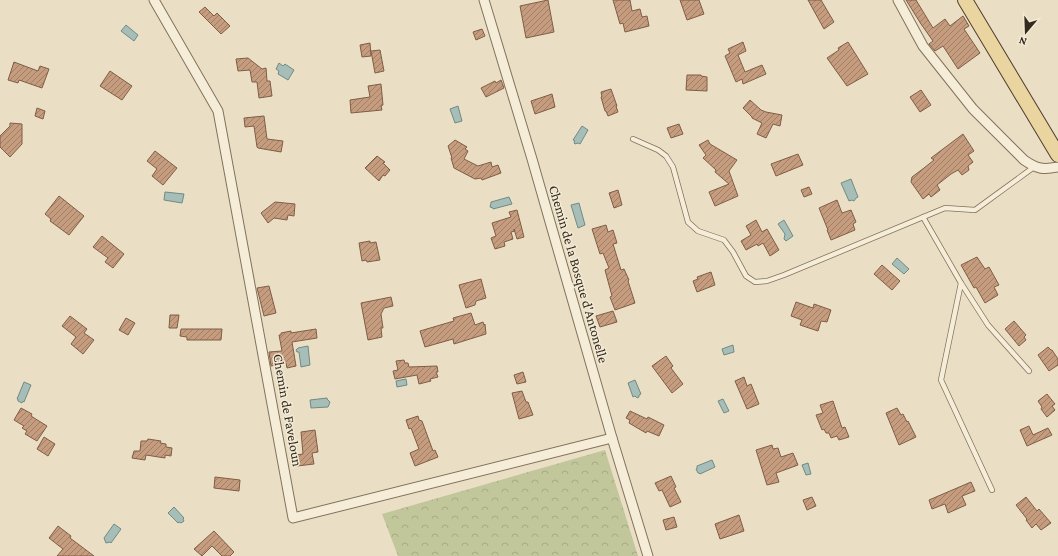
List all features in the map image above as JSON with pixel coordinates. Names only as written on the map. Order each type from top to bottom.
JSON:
[{"type":"main road","points":[[965,0],[1058,155]]},
{"type":"street","name":"Chemin de Faveloun","points":[[154,0],[218,111],[293,518],[612,438]]},
{"type":"street","name":"Chemin de la Bosque d'Antonelle","points":[[484,0],[648,556]]},
{"type":"street","points":[[898,0],[923,46],[973,109],[1024,160],[1034,167],[1046,169],[1058,167]]},
{"type":"lane","points":[[633,139],[658,150],[666,156],[673,167],[688,222],[698,231],[724,240],[733,252],[746,276],[755,282],[767,281],[784,275],[945,208],[975,210],[1034,167]]},
{"type":"lane","points":[[923,217],[961,283],[988,325],[1030,370]]},
{"type":"lane","points":[[961,283],[941,380],[992,490]]},
{"type":"green space","points":[[605,450],[638,556],[398,556],[382,514]]},
{"type":"water","points":[[126,25],[138,35],[134,41],[121,31]]},
{"type":"water","points":[[279,63],[283,66],[285,64],[294,70],[288,80],[278,74],[279,71],[276,69]]},
{"type":"water","points":[[458,106],[462,121],[455,123],[450,109]]},
{"type":"water","points":[[582,126],[588,130],[580,144],[575,144],[575,141],[573,140]]},
{"type":"water","points":[[851,179],[858,197],[854,201],[849,201],[841,183]]},
{"type":"water","points":[[165,192],[184,194],[182,203],[164,200]]},
{"type":"water","points":[[509,197],[512,204],[493,209],[490,207],[491,202]]},
{"type":"water","points":[[579,203],[585,225],[578,228],[571,205]]},
{"type":"water","points":[[784,220],[793,236],[786,241],[784,239],[785,234],[778,224]]},
{"type":"water","points":[[897,258],[909,269],[904,274],[892,264]]},
{"type":"water","points":[[733,345],[734,352],[724,355],[722,349]]},
{"type":"water","points":[[308,346],[310,365],[301,367],[299,352],[296,350],[298,348]]},
{"type":"water","points":[[406,379],[407,385],[397,387],[396,381]]},
{"type":"water","points":[[635,380],[641,394],[637,398],[635,396],[633,397],[628,383]]},
{"type":"water","points":[[24,382],[31,385],[24,402],[23,401],[22,403],[17,399]]},
{"type":"water","points":[[327,398],[330,402],[328,407],[311,408],[310,400]]},
{"type":"water","points":[[723,399],[729,411],[724,413],[718,401]]},
{"type":"water","points":[[712,460],[715,467],[700,474],[698,473],[696,469],[697,466]]},
{"type":"water","points":[[808,463],[811,474],[806,475],[802,465]]},
{"type":"water","points":[[174,507],[184,518],[184,521],[181,523],[178,523],[168,513]]},
{"type":"water","points":[[114,524],[121,529],[111,543],[106,543],[104,538]]},
{"type":"building","points":[[548,0],[554,32],[526,38],[520,6]]},
{"type":"building","points":[[613,0],[630,0],[632,11],[640,9],[642,17],[647,16],[649,26],[625,32],[623,23],[620,24]]},
{"type":"building","points":[[680,0],[699,0],[704,14],[687,20]]},
{"type":"building","points":[[808,0],[821,0],[834,22],[824,29]]},
{"type":"building","points":[[906,0],[916,0],[933,28],[945,19],[950,26],[963,16],[969,26],[964,29],[980,53],[958,69],[943,46],[935,51],[929,44],[933,41]]},
{"type":"building","points":[[205,7],[214,16],[217,13],[230,26],[221,34],[199,12]]},
{"type":"building","points":[[482,29],[485,36],[476,40],[473,32]]},
{"type":"building","points":[[743,42],[746,51],[738,55],[745,72],[762,65],[766,74],[743,84],[742,79],[736,82],[725,56],[730,53],[728,49]]},
{"type":"building","points":[[848,42],[868,74],[847,86],[827,58],[839,50],[838,48]]},
{"type":"building","points":[[370,43],[371,56],[362,57],[360,45]]},
{"type":"building","points":[[380,50],[384,71],[375,73],[371,51]]},
{"type":"building","points":[[248,58],[262,69],[266,68],[267,81],[270,81],[272,96],[259,98],[257,82],[252,82],[250,70],[238,71],[236,59]]},
{"type":"building","points":[[14,62],[38,71],[40,66],[49,69],[42,88],[19,80],[18,83],[8,80]]},
{"type":"building","points":[[110,71],[132,86],[122,100],[100,86]]},
{"type":"building","points":[[687,75],[701,75],[707,77],[707,91],[686,90]]},
{"type":"building","points":[[501,80],[504,88],[486,97],[481,88],[495,81],[496,83]]},
{"type":"building","points":[[381,84],[382,110],[351,113],[350,100],[370,97],[368,86]]},
{"type":"building","points":[[611,89],[618,112],[608,116],[605,111],[601,92]]},
{"type":"building","points":[[921,90],[931,105],[920,112],[910,97]]},
{"type":"building","points":[[552,94],[555,107],[535,114],[531,101]]},
{"type":"building","points":[[750,100],[761,110],[782,115],[780,126],[773,124],[766,138],[757,134],[762,123],[752,118],[743,108]]},
{"type":"building","points":[[37,108],[45,111],[43,119],[35,116]]},
{"type":"building","points":[[264,116],[267,139],[283,141],[281,152],[258,148],[254,126],[245,127],[244,118]]},
{"type":"building","points":[[10,123],[22,124],[22,144],[10,157],[0,147],[0,136],[10,126]]},
{"type":"building","points":[[679,124],[683,134],[671,138],[667,128]]},
{"type":"building","points":[[963,134],[974,151],[968,155],[973,162],[968,166],[969,170],[962,175],[958,170],[951,174],[937,185],[940,190],[931,197],[929,194],[923,199],[911,182],[912,177],[934,160],[931,158]]},
{"type":"building","points":[[455,140],[467,147],[465,149],[468,151],[464,159],[478,166],[491,162],[492,167],[498,165],[501,173],[482,180],[481,178],[475,179],[454,168],[448,146]]},
{"type":"building","points":[[708,140],[710,144],[737,160],[729,171],[738,196],[715,206],[709,192],[729,184],[715,172],[716,170],[703,158],[706,155],[699,145]]},
{"type":"building","points":[[155,151],[177,168],[163,185],[152,176],[157,169],[147,161]]},
{"type":"building","points":[[798,154],[803,165],[776,176],[771,164]]},
{"type":"building","points":[[377,156],[385,162],[383,163],[390,170],[385,176],[383,175],[379,181],[365,168]]},
{"type":"building","points":[[809,187],[812,194],[804,197],[801,190]]},
{"type":"building","points":[[618,190],[622,205],[614,208],[609,193]]},
{"type":"building","points":[[59,196],[84,216],[69,235],[50,221],[51,219],[45,214]]},
{"type":"building","points":[[837,200],[842,213],[851,210],[856,222],[853,224],[855,230],[831,240],[819,208]]},
{"type":"building","points":[[275,202],[295,204],[294,216],[288,215],[287,220],[274,218],[268,223],[261,213]]},
{"type":"building","points":[[517,210],[524,237],[517,239],[515,231],[511,232],[513,239],[504,242],[505,246],[495,249],[491,238],[496,236],[492,223],[511,217],[509,212]]},
{"type":"building","points":[[756,220],[762,232],[767,229],[779,250],[770,256],[763,243],[758,246],[757,244],[746,250],[741,241],[751,235],[746,226]]},
{"type":"building","points":[[606,225],[608,232],[613,230],[617,243],[613,244],[621,270],[624,269],[629,280],[628,281],[635,303],[615,310],[610,297],[612,296],[605,270],[609,268],[603,253],[600,254],[592,229]]},
{"type":"building","points":[[102,236],[124,254],[113,268],[105,262],[108,258],[93,247]]},
{"type":"building","points":[[370,241],[370,243],[376,242],[380,260],[367,262],[366,260],[362,261],[359,243]]},
{"type":"building","points":[[977,257],[985,269],[989,267],[999,285],[994,287],[998,295],[985,303],[976,287],[974,288],[961,265]]},
{"type":"building","points":[[882,265],[900,281],[892,290],[874,274]]},
{"type":"building","points":[[711,272],[715,285],[697,292],[693,281],[698,279],[697,277]]},
{"type":"building","points":[[481,279],[486,298],[476,301],[475,305],[466,308],[459,285]]},
{"type":"building","points":[[269,286],[276,313],[264,316],[257,288]]},
{"type":"building","points":[[391,297],[393,306],[384,308],[381,314],[383,328],[381,328],[382,337],[368,340],[361,303]]},
{"type":"building","points":[[796,302],[813,308],[814,304],[831,310],[827,322],[821,321],[818,331],[800,325],[802,320],[791,316]]},
{"type":"building","points":[[613,311],[617,322],[600,327],[596,316]]},
{"type":"building","points":[[471,313],[475,325],[483,322],[484,325],[485,324],[486,334],[454,344],[453,339],[425,347],[420,331],[454,321],[453,318]]},
{"type":"building","points":[[170,315],[179,315],[177,328],[169,328]]},
{"type":"building","points":[[70,316],[87,329],[84,333],[94,340],[83,354],[71,344],[76,337],[62,326]]},
{"type":"building","points":[[126,318],[135,323],[128,335],[119,330]]},
{"type":"building","points":[[1014,321],[1026,335],[1024,337],[1026,340],[1019,346],[1005,329]]},
{"type":"building","points":[[181,329],[222,329],[221,340],[187,340],[187,337],[180,336]]},
{"type":"building","points":[[316,329],[317,338],[292,342],[296,366],[287,368],[286,363],[271,366],[269,352],[282,351],[279,335],[281,335],[281,333]]},
{"type":"building","points":[[1048,347],[1058,359],[1058,365],[1049,371],[1038,355]]},
{"type":"building","points":[[666,356],[673,366],[671,368],[683,384],[672,393],[652,366]]},
{"type":"building","points":[[404,360],[405,363],[408,363],[409,367],[437,366],[438,372],[436,372],[438,377],[430,379],[431,381],[419,384],[417,375],[395,379],[393,371],[398,370],[396,361]]},
{"type":"building","points":[[523,372],[526,382],[517,384],[514,375]]},
{"type":"building","points":[[744,377],[747,386],[751,384],[759,404],[747,409],[735,381]]},
{"type":"building","points":[[522,391],[533,415],[519,419],[512,393]]},
{"type":"building","points":[[1047,394],[1055,404],[1052,406],[1055,410],[1047,417],[1041,409],[1042,407],[1038,401]]},
{"type":"building","points":[[833,401],[842,428],[845,427],[849,437],[839,440],[837,436],[831,438],[829,433],[826,433],[824,429],[822,430],[816,415],[823,413],[820,405]]},
{"type":"building","points":[[21,408],[32,414],[31,416],[47,426],[37,441],[25,434],[27,431],[22,428],[24,426],[14,420]]},
{"type":"building","points":[[897,408],[901,415],[903,414],[907,422],[908,421],[916,437],[899,445],[886,413]]},
{"type":"building","points":[[630,411],[647,419],[648,417],[664,425],[659,436],[647,431],[646,433],[629,423],[630,420],[626,418]]},
{"type":"building","points":[[418,416],[419,420],[422,421],[433,451],[435,450],[438,457],[415,466],[410,453],[419,449],[411,428],[409,429],[406,420]]},
{"type":"building","points":[[1029,426],[1033,435],[1048,428],[1052,435],[1027,446],[1020,430]]},
{"type":"building","points":[[315,430],[318,452],[312,453],[314,464],[297,466],[295,455],[303,454],[301,432]]},
{"type":"building","points":[[44,437],[55,444],[48,456],[37,449]]},
{"type":"building","points":[[148,439],[161,441],[160,443],[166,444],[166,447],[172,448],[171,456],[165,455],[165,458],[146,455],[145,460],[132,458],[134,451],[140,451],[141,441],[147,441]]},
{"type":"building","points":[[772,445],[773,449],[778,448],[781,457],[793,453],[798,465],[776,473],[779,482],[767,485],[756,450]]},
{"type":"building","points":[[671,476],[676,487],[674,488],[681,502],[670,507],[662,490],[659,491],[655,483]]},
{"type":"building","points":[[215,477],[240,480],[239,491],[214,488]]},
{"type":"building","points":[[971,482],[975,491],[962,496],[966,505],[948,513],[945,504],[932,509],[929,500]]},
{"type":"building","points":[[812,497],[816,506],[807,510],[803,500]]},
{"type":"building","points":[[1026,497],[1037,511],[1039,509],[1051,523],[1041,530],[1036,524],[1032,528],[1016,505]]},
{"type":"building","points":[[739,515],[744,531],[720,539],[715,524]]},
{"type":"building","points":[[674,517],[677,527],[666,530],[663,520]]},
{"type":"building","points":[[58,526],[71,536],[70,538],[94,556],[57,556],[63,549],[49,538]]},
{"type":"building","points":[[214,531],[234,552],[230,556],[222,556],[212,546],[202,556],[194,549]]}]
